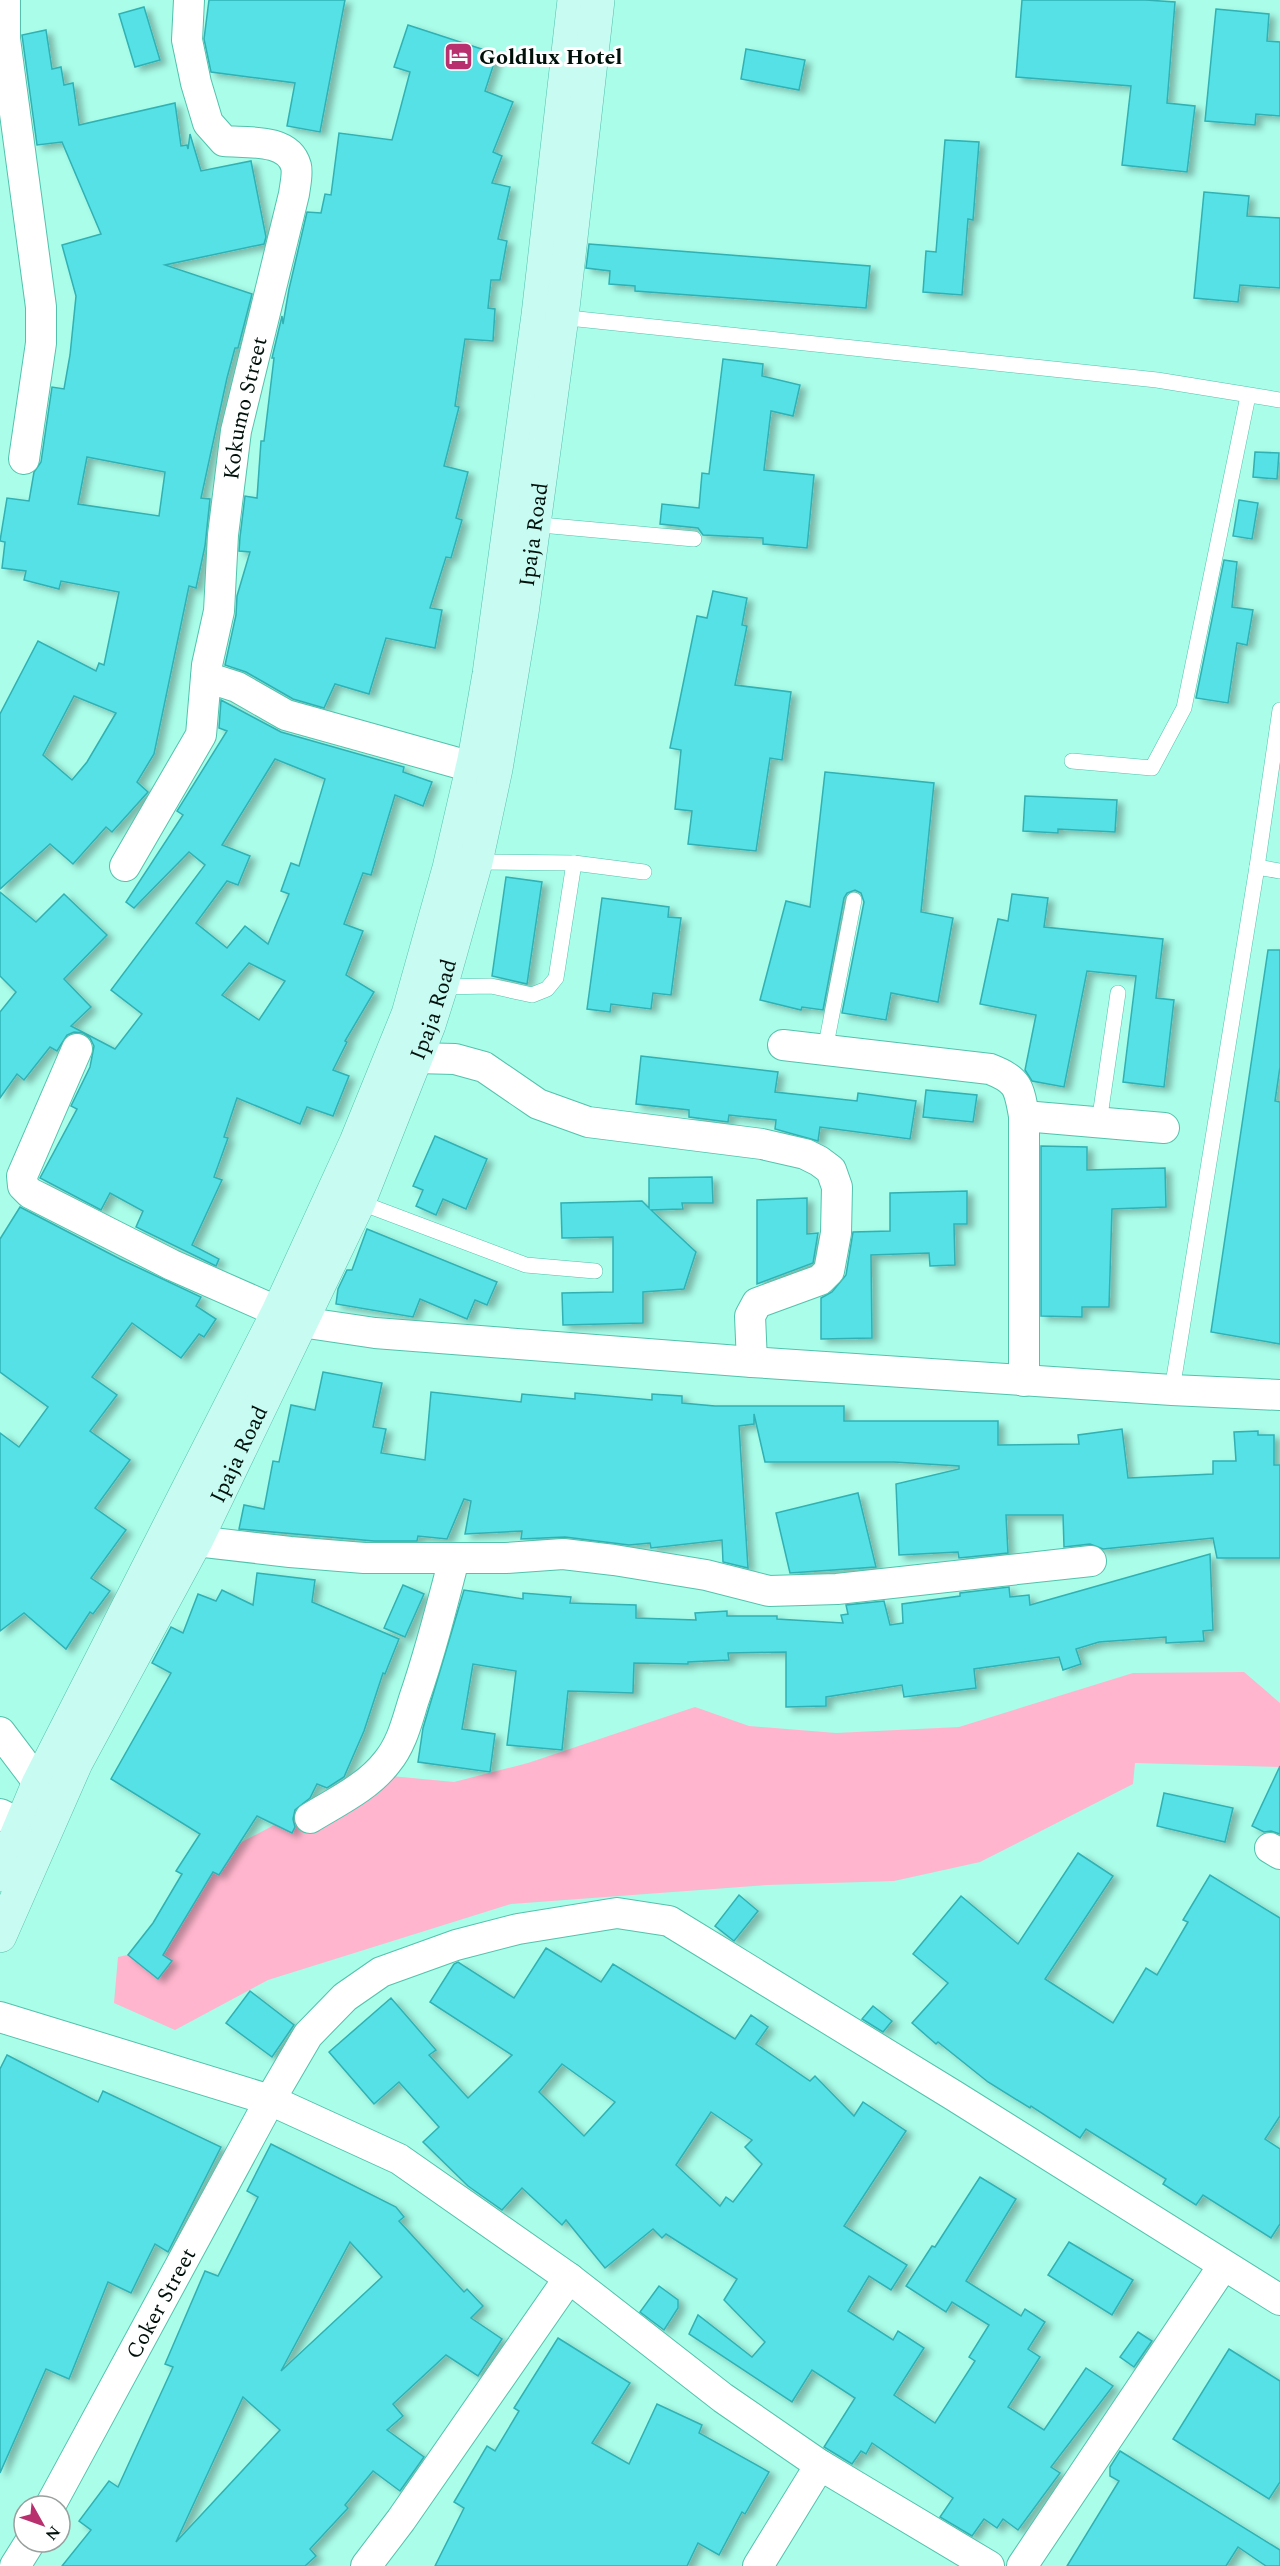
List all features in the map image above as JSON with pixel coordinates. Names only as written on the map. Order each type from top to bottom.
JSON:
[{"type":"main road","name":"Ipaja Road","points":[[550,316],[574,0]]},
{"type":"main road","name":"Ipaja Road","points":[[346,1196],[408,1014],[449,916],[476,862],[496,769],[522,521],[550,316],[598,0]]},
{"type":"main road","name":"Ipaja Road","points":[[47,1795],[289,1317],[346,1196],[416,1058],[441,987],[449,916],[472,767],[522,521]]},
{"type":"main road","name":"Ipaja Road","points":[[0,1875],[21,1825],[76,1763],[196,1541],[289,1317]]},
{"type":"main road","name":"Ipaja Road","points":[[0,1936],[21,1825]]},
{"type":"street","points":[[5,0],[5,39],[41,307],[41,343],[24,459]]},
{"type":"street","name":"Kokumo Street","points":[[125,866],[201,735],[206,677],[219,611],[223,535],[236,431],[294,194],[297,168],[290,154],[277,146],[224,141],[208,123],[196,83],[187,40],[189,0]]},
{"type":"street","points":[[206,677],[237,687],[286,715],[472,767]]},
{"type":"street","points":[[783,1045],[990,1069],[1009,1076],[1020,1092],[1024,1116],[1024,1380]]},
{"type":"street","points":[[77,1049],[22,1176],[23,1186],[30,1193],[172,1265],[289,1317],[375,1333],[752,1362],[1280,1395]]},
{"type":"street","points":[[416,1058],[455,1059],[484,1067],[538,1104],[588,1122],[762,1144],[805,1154],[831,1170],[837,1187],[836,1233],[830,1271],[820,1280],[757,1304],[750,1316],[752,1362]]},
{"type":"street","points":[[1024,1116],[1164,1128]]},
{"type":"street","points":[[196,1541],[364,1558],[454,1558],[563,1554],[706,1575],[769,1590],[837,1589],[1091,1562]]},
{"type":"street","points":[[310,1818],[355,1791],[386,1764],[394,1753],[403,1735],[431,1649],[454,1558]]},
{"type":"street","points":[[0,1732],[47,1795]]},
{"type":"street","name":"Coker Street","points":[[57,2494],[270,2100],[308,2035],[345,1997],[381,1972],[456,1945],[518,1929],[617,1913],[669,1921],[943,2088],[1280,2300]]},
{"type":"street","points":[[0,2017],[270,2100],[399,2159],[569,2278],[723,2397],[820,2465],[989,2566]]},
{"type":"street","points":[[1022,2566],[1223,2266]]},
{"type":"street","points":[[366,2566],[401,2520],[569,2278]]},
{"type":"street","points":[[758,2566],[820,2465]]},
{"type":"lane","points":[[550,316],[1156,380],[1280,400]]},
{"type":"lane","points":[[1072,761],[1152,768],[1184,708],[1248,396]]},
{"type":"lane","points":[[522,521],[694,539]]},
{"type":"lane","points":[[1172,1390],[1257,867],[1280,710]]},
{"type":"lane","points":[[476,862],[574,863],[644,872]]},
{"type":"lane","points":[[441,987],[491,986],[532,995],[547,989],[556,978],[574,863]]},
{"type":"lane","points":[[1257,867],[1280,871]]},
{"type":"lane","points":[[825,1050],[854,900]]},
{"type":"lane","points":[[1099,1122],[1118,993]]},
{"type":"lane","points":[[346,1196],[526,1265],[595,1271]]},
{"type":"shaded area","points":[[1244,1672],[1280,1703],[1280,1767],[1135,1763],[1133,1784],[980,1862],[894,1881],[767,1885],[511,1904],[268,1980],[175,2030],[114,2003],[118,1957],[160,1948],[210,1859],[370,1774],[454,1782],[528,1763],[695,1707],[749,1726],[836,1733],[959,1727],[1133,1673]]},
{"type":"building","points":[[209,0],[345,0],[320,132],[287,126],[295,83],[211,72],[204,39]]},
{"type":"building","points":[[1022,0],[1175,2],[1167,103],[1195,106],[1187,172],[1122,165],[1131,86],[1016,77]]},
{"type":"building","points":[[144,7],[160,60],[135,67],[119,14]]},
{"type":"building","points":[[1216,9],[1269,14],[1267,41],[1280,42],[1280,116],[1256,114],[1255,125],[1205,121]]},
{"type":"building","points":[[408,25],[497,54],[485,91],[513,102],[493,152],[502,156],[492,183],[510,187],[498,239],[507,241],[500,280],[491,280],[488,308],[495,309],[493,341],[465,339],[455,406],[459,407],[444,466],[468,472],[456,518],[462,520],[451,558],[446,557],[430,608],[442,610],[435,648],[386,638],[369,694],[335,684],[324,708],[293,699],[246,672],[225,665],[236,615],[237,596],[250,552],[239,551],[245,496],[257,498],[261,441],[264,441],[274,358],[272,358],[282,316],[283,324],[307,212],[321,213],[325,194],[331,195],[339,133],[392,140],[410,72],[394,67]]},
{"type":"building","points":[[46,30],[52,69],[61,67],[64,85],[73,83],[79,125],[175,103],[181,146],[187,145],[188,149],[190,134],[201,171],[251,161],[266,237],[264,244],[165,265],[252,294],[238,348],[235,348],[227,378],[201,498],[210,499],[205,546],[196,588],[189,586],[154,754],[137,782],[148,792],[112,832],[106,827],[73,864],[50,844],[0,889],[0,714],[38,641],[96,671],[99,663],[104,665],[119,592],[61,581],[59,589],[24,580],[26,571],[2,568],[5,542],[0,541],[7,498],[29,501],[34,472],[41,462],[52,387],[64,389],[76,296],[62,245],[101,234],[62,142],[37,145],[22,35]],"holes":[[[87,457],[165,472],[159,516],[78,504]],[[74,696],[116,713],[87,762],[72,780],[43,755]]]},
{"type":"building","points":[[746,49],[805,60],[799,90],[741,79]]},
{"type":"building","points":[[945,140],[979,142],[973,220],[968,219],[962,295],[923,292],[926,251],[936,252]]},
{"type":"building","points":[[1204,192],[1249,196],[1247,216],[1280,218],[1280,288],[1240,285],[1238,302],[1194,298]]},
{"type":"building","points":[[589,244],[870,266],[866,308],[635,291],[635,286],[609,284],[610,271],[586,268]]},
{"type":"building","points":[[723,359],[763,364],[762,376],[800,385],[793,416],[771,411],[764,470],[814,475],[807,548],[763,544],[763,538],[703,535],[698,528],[660,524],[662,504],[699,508],[702,473],[709,474]]},
{"type":"building","points":[[1255,452],[1279,453],[1277,479],[1253,477]]},
{"type":"building","points":[[1239,500],[1258,503],[1252,539],[1233,536]]},
{"type":"building","points":[[1224,560],[1237,562],[1232,607],[1253,610],[1247,645],[1237,643],[1228,703],[1196,698]]},
{"type":"building","points":[[713,591],[747,598],[742,625],[747,626],[735,685],[791,692],[782,760],[770,758],[756,851],[688,844],[692,811],[675,809],[681,750],[670,748],[697,616],[707,618]]},
{"type":"building","points":[[221,700],[281,732],[404,767],[403,772],[432,782],[423,806],[395,795],[371,875],[363,873],[344,924],[363,931],[346,975],[374,992],[345,1041],[347,1042],[333,1070],[349,1076],[333,1116],[307,1107],[300,1124],[237,1098],[224,1137],[228,1138],[214,1177],[222,1180],[192,1245],[219,1259],[216,1266],[136,1227],[143,1211],[110,1193],[101,1210],[40,1178],[77,1109],[71,1106],[90,1067],[94,1046],[90,1038],[83,1033],[74,1032],[67,1035],[57,1051],[50,1047],[24,1080],[17,1074],[0,1098],[0,1012],[16,992],[0,976],[0,892],[36,922],[64,894],[107,935],[64,979],[91,1007],[71,1026],[115,1049],[142,1014],[111,990],[205,865],[189,852],[134,908],[126,902],[183,815],[177,811],[227,731],[219,728]],"holes":[[[275,759],[325,779],[299,866],[291,863],[281,891],[289,894],[268,944],[245,926],[227,948],[196,923],[227,881],[238,885],[250,856],[222,845]],[[249,963],[285,981],[259,1020],[222,995]]]},
{"type":"building","points":[[825,772],[934,783],[921,912],[953,918],[938,1002],[891,993],[886,1020],[842,1013],[864,902],[861,893],[855,890],[847,893],[844,898],[823,1010],[802,1007],[801,1010],[760,1000],[786,901],[810,907]]},
{"type":"building","points":[[1025,796],[1117,800],[1115,832],[1058,829],[1058,833],[1023,831]]},
{"type":"building","points":[[506,877],[542,882],[527,984],[492,976]]},
{"type":"building","points":[[1012,894],[1048,898],[1044,927],[1163,939],[1156,998],[1174,1000],[1164,1087],[1123,1082],[1136,976],[1087,971],[1064,1087],[1032,1081],[1025,1070],[1036,1015],[980,1004],[998,919],[1008,921]]},
{"type":"building","points":[[602,898],[669,907],[668,917],[681,918],[671,995],[653,993],[651,1009],[611,1004],[610,1012],[587,1009]]},
{"type":"building","points":[[1268,950],[1280,950],[1280,1067],[1275,1101],[1280,1102],[1280,1344],[1211,1332]]},
{"type":"building","points":[[641,1056],[778,1072],[775,1092],[857,1101],[858,1093],[916,1101],[910,1139],[820,1127],[818,1141],[775,1129],[776,1120],[729,1115],[728,1122],[689,1117],[689,1110],[636,1104]]},
{"type":"building","points":[[926,1090],[977,1095],[973,1122],[923,1117]]},
{"type":"building","points":[[435,1136],[487,1159],[466,1209],[443,1199],[436,1215],[416,1206],[423,1190],[413,1186]]},
{"type":"building","points":[[1041,1146],[1087,1147],[1087,1170],[1165,1168],[1166,1207],[1112,1209],[1109,1307],[1082,1307],[1082,1317],[1041,1316]]},
{"type":"building","points":[[712,1177],[713,1203],[682,1203],[683,1209],[651,1210],[696,1252],[684,1289],[643,1292],[643,1323],[563,1325],[562,1293],[613,1292],[613,1237],[562,1238],[561,1203],[642,1201],[649,1208],[649,1178]]},
{"type":"building","points":[[967,1191],[967,1224],[954,1224],[955,1265],[930,1266],[929,1253],[871,1255],[872,1338],[821,1339],[821,1298],[832,1292],[846,1275],[853,1232],[890,1231],[890,1193]]},
{"type":"building","points":[[807,1198],[807,1234],[818,1233],[813,1263],[757,1284],[757,1200]]},
{"type":"building","points":[[20,1207],[120,1259],[201,1297],[196,1306],[216,1319],[204,1337],[199,1334],[181,1358],[132,1323],[92,1377],[117,1395],[90,1431],[130,1460],[95,1508],[126,1530],[91,1578],[110,1591],[93,1614],[90,1612],[66,1649],[24,1613],[0,1631],[0,1433],[19,1447],[48,1407],[0,1372],[0,1239]]},
{"type":"building","points":[[367,1229],[497,1282],[487,1305],[475,1300],[467,1319],[420,1299],[413,1317],[336,1304],[338,1289],[347,1270],[352,1270]]},
{"type":"building","points":[[323,1372],[382,1383],[373,1427],[386,1429],[381,1453],[425,1460],[431,1392],[521,1402],[522,1394],[575,1399],[575,1393],[652,1400],[652,1394],[682,1396],[682,1403],[715,1406],[844,1406],[844,1421],[998,1421],[998,1445],[1079,1444],[1078,1435],[1122,1429],[1128,1478],[1213,1474],[1213,1461],[1236,1461],[1234,1432],[1258,1431],[1258,1435],[1274,1435],[1274,1465],[1280,1465],[1280,1558],[1217,1558],[1213,1538],[1103,1549],[1090,1544],[1064,1547],[1063,1515],[1006,1515],[1008,1553],[959,1558],[958,1552],[899,1555],[896,1484],[959,1469],[959,1466],[894,1462],[765,1462],[754,1414],[754,1424],[739,1426],[748,1568],[723,1562],[722,1540],[651,1548],[650,1543],[629,1545],[565,1537],[521,1539],[522,1531],[465,1534],[471,1501],[464,1499],[447,1539],[418,1536],[417,1541],[374,1541],[239,1529],[244,1505],[264,1509],[273,1461],[279,1462],[291,1405],[315,1410]]},
{"type":"building","points":[[858,1493],[876,1567],[790,1573],[776,1513]]},
{"type":"building","points":[[1210,1554],[1213,1630],[1203,1631],[1204,1641],[1166,1643],[1166,1637],[1099,1642],[1076,1649],[1081,1664],[1063,1670],[1059,1657],[974,1669],[976,1688],[904,1697],[902,1685],[826,1697],[826,1706],[786,1707],[786,1652],[728,1653],[729,1660],[688,1662],[688,1664],[634,1663],[633,1693],[568,1691],[562,1750],[507,1745],[516,1671],[473,1664],[462,1729],[495,1734],[490,1772],[418,1762],[423,1728],[464,1590],[523,1599],[523,1593],[571,1597],[570,1603],[636,1605],[636,1618],[696,1620],[695,1613],[727,1611],[727,1616],[777,1616],[777,1619],[843,1623],[841,1615],[848,1614],[846,1605],[884,1601],[890,1625],[903,1623],[902,1604],[1009,1587],[1010,1597],[1029,1595],[1030,1605]]},
{"type":"building","points":[[257,1573],[315,1580],[312,1602],[399,1639],[385,1674],[383,1673],[364,1731],[344,1777],[327,1788],[317,1784],[310,1798],[295,1810],[293,1819],[295,1827],[292,1833],[257,1816],[219,1875],[213,1872],[163,1955],[172,1961],[158,1979],[128,1955],[153,1923],[182,1874],[176,1871],[200,1834],[111,1779],[171,1673],[152,1663],[171,1627],[183,1633],[198,1594],[216,1601],[222,1590],[253,1605]]},
{"type":"building","points":[[403,1585],[424,1594],[405,1637],[384,1628]]},
{"type":"building","points":[[1280,1766],[1280,1834],[1271,1831],[1264,1832],[1252,1826]]},
{"type":"building","points":[[1164,1793],[1233,1808],[1225,1842],[1157,1826]]},
{"type":"building","points":[[1078,1853],[1113,1876],[1045,1979],[1113,2023],[1146,1968],[1157,1975],[1188,1922],[1183,1920],[1210,1875],[1280,1918],[1280,2116],[1265,2139],[1280,2149],[1280,2224],[1271,2238],[1203,2195],[1196,2205],[1163,2184],[1166,2179],[1086,2129],[1080,2138],[1031,2106],[1030,2108],[988,2082],[938,2042],[936,2044],[912,2023],[948,1983],[913,1954],[961,1896],[1018,1944]]},
{"type":"building","points":[[739,1895],[758,1911],[734,1941],[715,1926]]},
{"type":"building","points":[[546,1948],[601,1982],[613,1964],[735,2039],[751,2015],[768,2027],[756,2044],[810,2081],[815,2076],[854,2116],[863,2102],[906,2131],[844,2226],[907,2265],[891,2290],[869,2276],[848,2311],[893,2340],[898,2331],[924,2348],[894,2395],[935,2423],[975,2361],[969,2357],[989,2325],[952,2302],[946,2312],[906,2286],[932,2246],[935,2247],[980,2177],[1016,2199],[966,2281],[1021,2316],[1025,2309],[1045,2322],[1028,2349],[1040,2357],[1008,2407],[1044,2430],[1086,2368],[1113,2386],[1051,2467],[1060,2473],[1018,2530],[1003,2519],[997,2528],[984,2519],[972,2536],[940,2517],[953,2498],[872,2443],[866,2454],[861,2451],[852,2464],[824,2447],[855,2398],[812,2370],[792,2402],[689,2334],[698,2315],[752,2357],[765,2342],[724,2300],[737,2279],[666,2234],[662,2238],[653,2229],[605,2268],[566,2220],[562,2225],[522,2188],[502,2210],[468,2186],[423,2142],[439,2127],[399,2082],[374,2104],[329,2052],[391,1998],[436,2050],[429,2055],[468,2098],[512,2055],[430,2002],[454,1964],[458,1962],[514,1998]],"holes":[[[562,2064],[615,2102],[584,2136],[539,2092]],[[711,2112],[752,2140],[745,2147],[762,2164],[733,2202],[726,2197],[720,2206],[676,2165]]]},
{"type":"building","points":[[250,1991],[294,2025],[272,2057],[226,2023]]},
{"type":"building","points":[[873,2006],[892,2021],[883,2032],[862,2019]]},
{"type":"building","points":[[7,2055],[98,2102],[103,2091],[221,2147],[168,2252],[155,2244],[131,2293],[108,2282],[69,2379],[46,2369],[0,2473],[0,2069]]},
{"type":"building","points":[[271,2144],[396,2207],[404,2217],[399,2221],[464,2292],[467,2289],[483,2306],[471,2318],[502,2339],[478,2376],[446,2355],[393,2404],[403,2416],[387,2430],[424,2457],[400,2491],[373,2471],[345,2505],[348,2508],[310,2549],[316,2556],[305,2566],[62,2566],[91,2530],[79,2521],[109,2481],[118,2487],[173,2367],[165,2364],[205,2271],[218,2276],[258,2197],[247,2191]],"holes":[[[350,2242],[382,2277],[281,2371]],[[243,2397],[280,2430],[176,2542]]]},
{"type":"building","points":[[1069,2242],[1133,2280],[1112,2315],[1048,2275]]},
{"type":"building","points":[[659,2286],[678,2300],[678,2308],[664,2330],[640,2312]]},
{"type":"building","points":[[1138,2332],[1152,2341],[1134,2367],[1120,2357]]},
{"type":"building","points":[[558,2338],[630,2383],[592,2443],[629,2464],[657,2404],[702,2425],[699,2433],[769,2472],[745,2514],[742,2512],[719,2555],[698,2543],[687,2566],[435,2566],[464,2508],[454,2502],[487,2446],[495,2451],[519,2411],[514,2408]]},
{"type":"building","points":[[1229,2349],[1280,2381],[1280,2482],[1269,2499],[1173,2439]]},
{"type":"building","points":[[1120,2451],[1280,2550],[1280,2566],[1266,2566],[1238,2547],[1226,2566],[1067,2566],[1119,2481],[1110,2476],[1110,2467]]},
{"type":"place","name":"Goldlux Hotel","points":[[458,56]]}]
